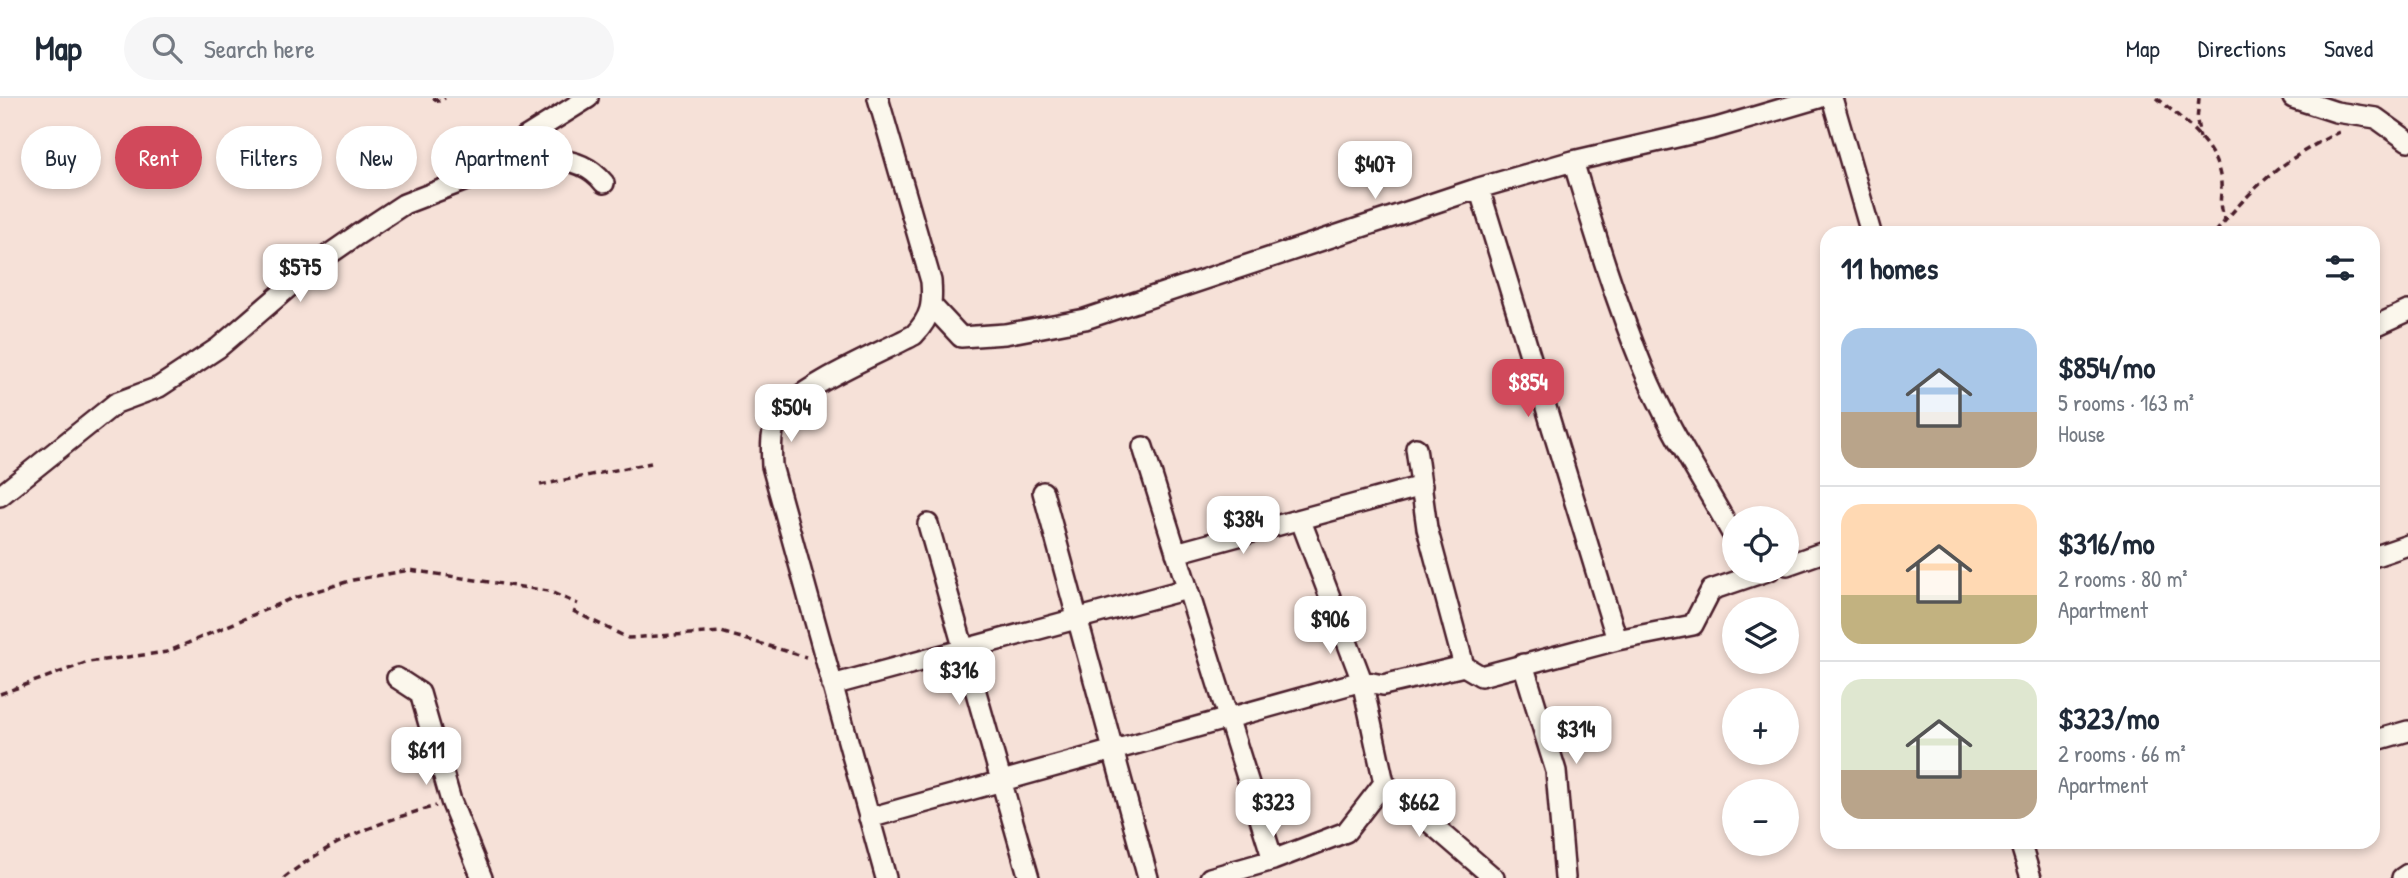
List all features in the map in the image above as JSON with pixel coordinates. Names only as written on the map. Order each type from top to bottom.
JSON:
[{"type":"street","points":[[543,126],[588,98]]},
{"type":"street","points":[[878,98],[931,281],[933,307],[927,321],[914,335],[795,398],[779,415],[771,439],[772,466],[886,878]]},
{"type":"street","points":[[933,307],[961,337],[1005,334],[1085,319],[1479,188],[1573,161],[1716,128],[1819,98]]},
{"type":"street","points":[[1832,98],[1869,226]]},
{"type":"street","points":[[2293,98],[2336,112],[2376,120],[2408,141]]},
{"type":"street","points":[[2376,120],[2408,158]]},
{"type":"street","points":[[1573,161],[1605,266],[1643,368],[1658,401],[1722,516]]},
{"type":"street","points":[[573,163],[597,174],[604,183]]},
{"type":"street","points":[[1479,188],[1616,640]]},
{"type":"street","points":[[0,496],[116,403],[159,387],[218,348],[318,262],[380,219],[404,204],[443,189]]},
{"type":"street","points":[[2380,324],[2408,311]]},
{"type":"street","points":[[1143,447],[1273,860]]},
{"type":"street","points":[[1416,448],[1427,528],[1464,666]]},
{"type":"street","points":[[1176,553],[1422,486]]},
{"type":"street","points":[[1043,492],[1148,878]]},
{"type":"street","points":[[1301,521],[1362,681],[1384,783],[1494,878]]},
{"type":"street","points":[[928,524],[1029,878]]},
{"type":"street","points":[[2380,555],[2408,545]]},
{"type":"street","points":[[1799,561],[1820,553]]},
{"type":"street","points":[[869,817],[1362,681],[1383,685],[1464,666],[1481,676],[1616,640],[1693,625],[1711,590],[1730,583]]},
{"type":"street","points":[[832,685],[1188,589]]},
{"type":"street","points":[[1523,664],[1556,771],[1565,878]]},
{"type":"street","points":[[397,678],[420,693],[451,801],[482,878]]},
{"type":"street","points":[[2380,739],[2408,731]]},
{"type":"street","points":[[1210,878],[1273,860],[1346,832],[1384,783]]},
{"type":"street","points":[[2022,849],[2031,878]]},
{"type":"street","points":[[2402,878],[2408,874]]},
{"type":"path","points":[[433,98],[439,102],[444,98]]},
{"type":"path","points":[[2157,98],[2215,155],[2221,184],[2218,209],[2225,220]]},
{"type":"path","points":[[2199,98],[2197,121],[2201,140]]},
{"type":"path","points":[[2220,226],[2249,190],[2307,147],[2376,120]]},
{"type":"path","points":[[540,485],[652,463]]},
{"type":"path","points":[[0,694],[88,662],[167,652],[290,599],[353,580],[410,570],[548,591],[578,604]]},
{"type":"path","points":[[573,611],[628,638],[721,632],[826,663]]},
{"type":"path","points":[[284,878],[315,853],[375,824],[451,801]]}]
